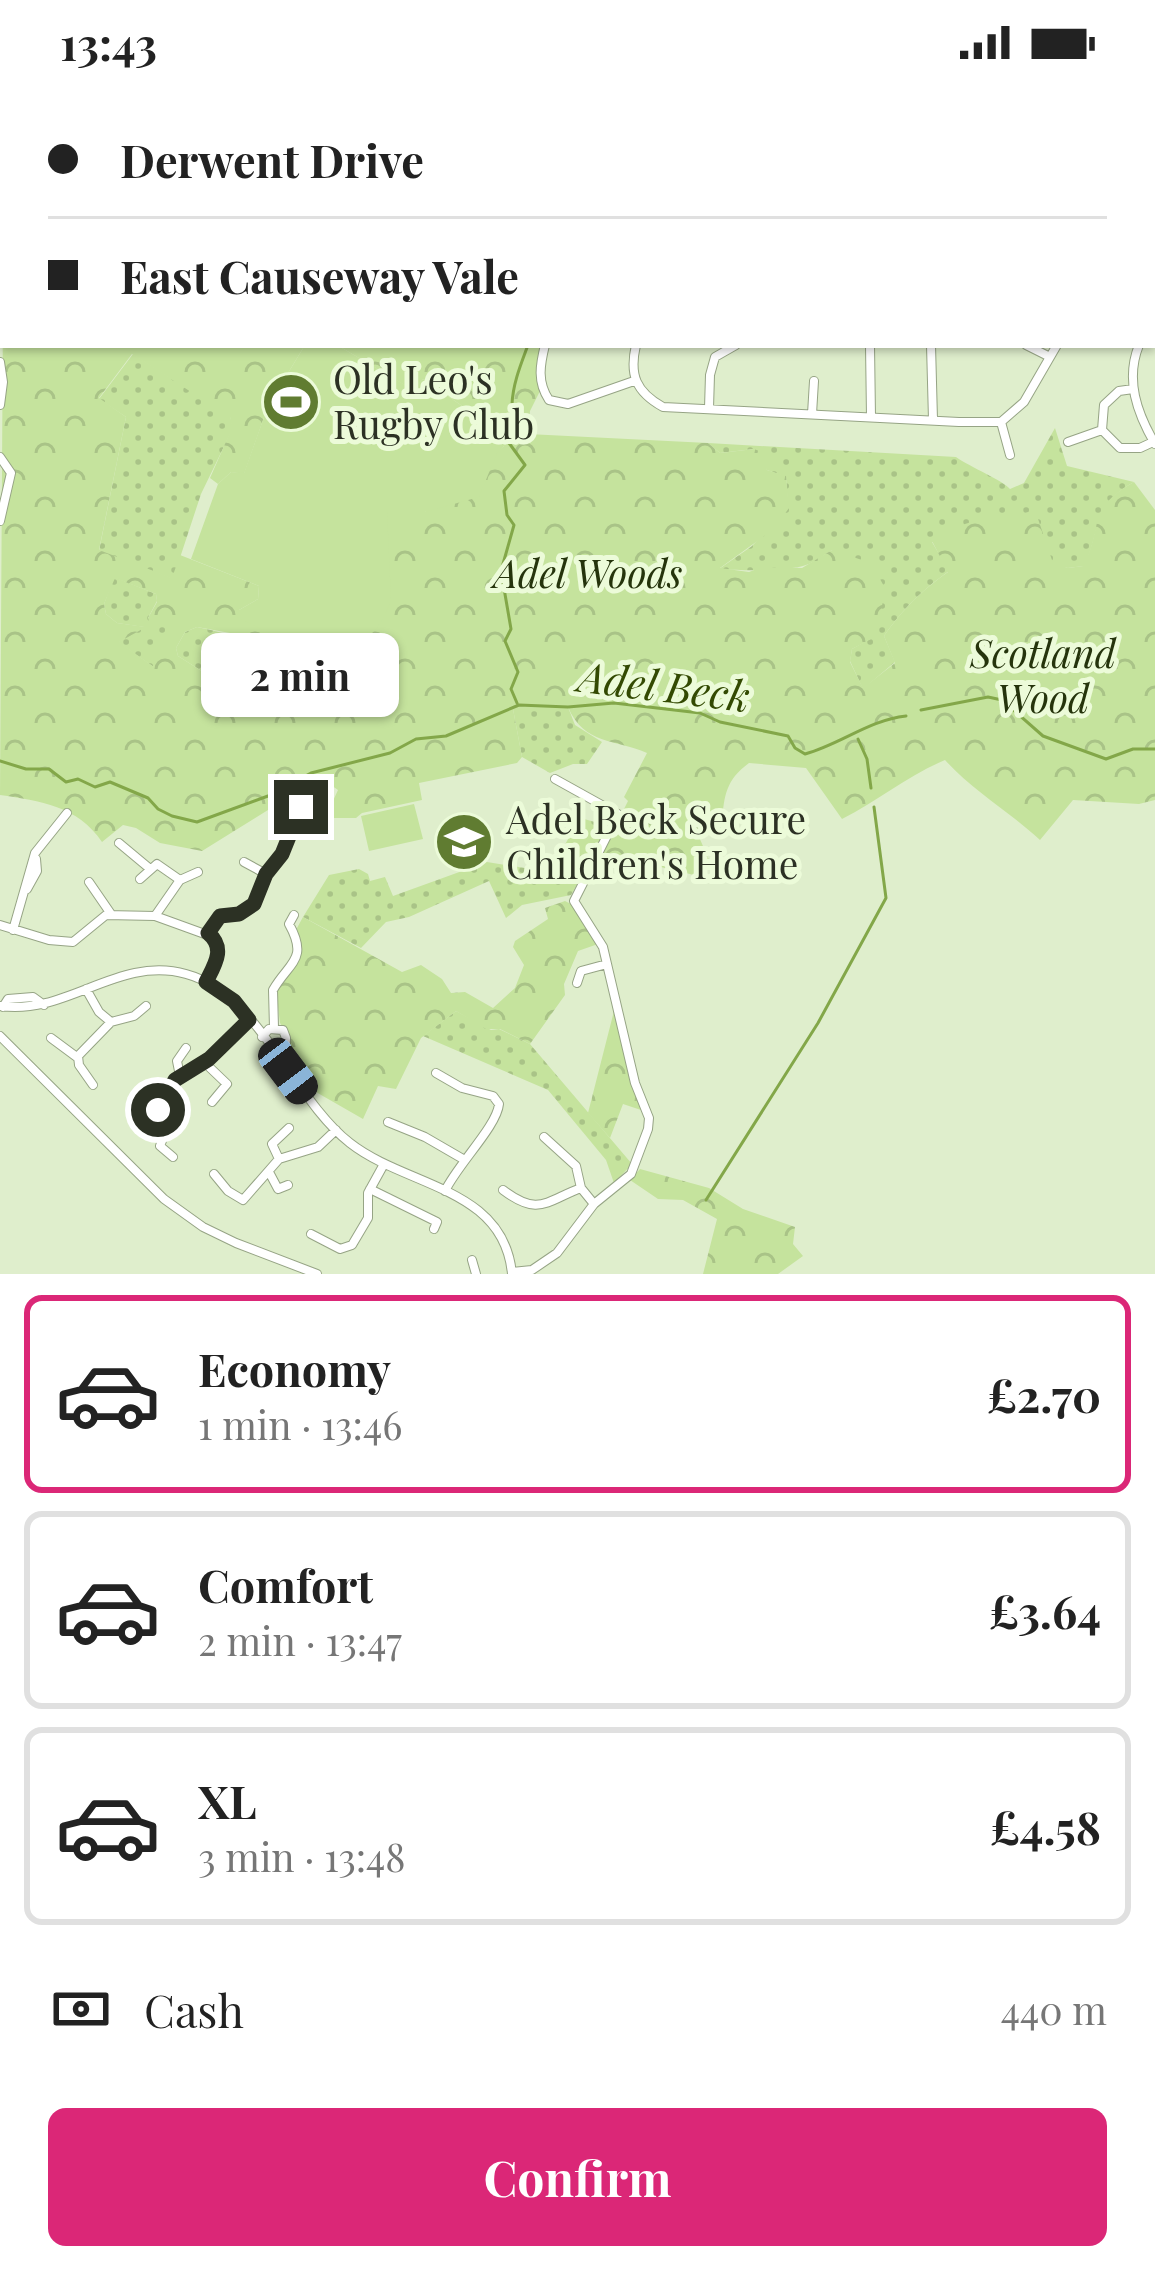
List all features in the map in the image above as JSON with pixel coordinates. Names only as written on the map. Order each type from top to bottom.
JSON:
[{"type":"street","points":[[544,348],[540,373],[549,400],[568,404],[634,381]]},
{"type":"street","points":[[635,348],[634,381],[644,397],[663,407],[1001,422],[1024,403],[1055,348]]},
{"type":"street","points":[[709,408],[715,358],[731,348]]},
{"type":"street","points":[[870,348],[871,416]]},
{"type":"street","points":[[931,348],[932,420]]},
{"type":"street","points":[[1032,348],[1050,357]]},
{"type":"street","points":[[1133,389],[1119,391],[1104,405],[1102,430],[1120,448],[1154,443],[1133,389],[1139,348]]},
{"type":"street","points":[[0,362],[0,405]]},
{"type":"street","points":[[812,414],[814,381]]},
{"type":"street","points":[[1141,418],[1155,412]]},
{"type":"street","points":[[1001,422],[1010,455]]},
{"type":"street","points":[[1068,442],[1102,430]]},
{"type":"street","points":[[0,457],[10,473],[0,520]]},
{"type":"street","points":[[2,1006],[44,1005],[121,974],[150,969],[181,972],[206,982],[234,1001],[336,1130],[384,1164],[476,1206],[496,1225],[507,1245],[512,1273],[532,1272],[557,1253],[594,1204],[626,1179],[636,1164],[649,1118],[635,1083],[601,943],[574,901],[618,814],[555,779]]},
{"type":"street","points":[[208,933],[220,916],[250,909],[266,874],[282,854],[301,807]]},
{"type":"street","points":[[14,930],[35,853],[67,813]]},
{"type":"street","points":[[119,843],[149,868]]},
{"type":"street","points":[[244,862],[266,874]]},
{"type":"street","points":[[140,879],[149,868],[162,865],[180,880]]},
{"type":"street","points":[[155,916],[180,880],[198,872]]},
{"type":"street","points":[[89,882],[111,914]]},
{"type":"street","points":[[274,1028],[273,990],[298,953],[298,940],[289,924],[293,915]]},
{"type":"street","points":[[0,926],[73,942],[101,917],[155,916],[208,933],[217,943],[218,955],[206,982]]},
{"type":"street","points":[[578,983],[581,971],[607,964]]},
{"type":"street","points":[[86,989],[111,1022]]},
{"type":"street","points":[[78,1058],[111,1022],[134,1016],[146,1006]]},
{"type":"street","points":[[139,1128],[158,1110],[169,1085],[205,1063],[249,1020]]},
{"type":"street","points":[[262,1036],[274,1028],[283,1030],[285,1067]]},
{"type":"street","points":[[0,1036],[164,1199],[203,1227],[317,1274]]},
{"type":"street","points":[[51,1038],[78,1058],[93,1085]]},
{"type":"street","points":[[179,1076],[177,1061],[186,1048]]},
{"type":"street","points":[[205,1063],[227,1084],[212,1102]]},
{"type":"street","points":[[436,1073],[462,1088],[493,1096],[499,1104],[493,1124],[445,1191]]},
{"type":"street","points":[[158,1110],[168,1125],[160,1145],[172,1156]]},
{"type":"street","points":[[388,1122],[463,1160]]},
{"type":"street","points":[[278,1159],[272,1144],[289,1128]]},
{"type":"street","points":[[214,1174],[243,1200],[278,1159],[318,1147],[336,1130]]},
{"type":"street","points":[[544,1137],[576,1166],[581,1188],[594,1204]]},
{"type":"street","points":[[311,1234],[340,1249],[352,1245],[368,1218],[370,1189],[384,1164]]},
{"type":"street","points":[[268,1172],[278,1190],[288,1185]]},
{"type":"street","points":[[503,1190],[533,1205],[554,1203],[581,1188]]},
{"type":"street","points":[[370,1189],[437,1222],[434,1229]]},
{"type":"street","points":[[472,1261],[476,1274]]},
{"type":"green space","name":"Adel Woods","points":[[3,348],[303,348],[268,406],[244,474],[231,472],[218,484],[210,478],[232,428],[230,417],[132,354],[99,398],[126,417],[99,550],[172,578],[180,555],[259,586],[258,599],[239,610],[285,642],[334,651],[387,512],[425,512],[504,446],[484,421],[423,379],[413,390],[342,348],[545,348],[541,389],[530,411],[528,434],[708,443],[720,453],[754,449],[764,453],[767,470],[786,476],[789,508],[774,529],[720,568],[749,572],[762,567],[802,568],[832,550],[871,563],[885,588],[877,636],[852,649],[850,662],[863,688],[895,663],[884,636],[891,626],[948,572],[932,541],[1000,513],[1009,518],[1035,510],[1053,563],[1083,566],[1102,510],[1119,492],[1134,482],[1155,510],[1155,800],[1139,804],[1073,800],[1040,840],[945,760],[842,819],[806,768],[749,763],[728,789],[722,823],[699,837],[710,862],[698,876],[640,862],[628,872],[598,861],[647,753],[592,735],[568,707],[519,705],[513,709],[522,757],[517,763],[419,783],[422,800],[356,818],[325,818],[338,790],[328,783],[300,790],[202,851],[160,843],[123,825],[102,842],[82,820],[44,803],[0,795]],"holes":[[[115,578],[156,594],[150,624],[176,629],[159,644],[154,667],[119,642],[146,627],[117,623],[106,614],[104,604]],[[197,627],[241,635],[305,656],[296,670],[283,669],[253,692],[208,675],[178,656],[176,648],[185,632]]]},
{"type":"green space","points":[[303,348],[342,348],[412,389],[423,379],[484,421],[495,417],[503,428],[504,446],[479,497],[425,512],[387,512],[391,599],[379,624],[364,640],[345,648],[303,645],[237,617],[239,610],[258,599],[259,586],[191,559],[218,484],[231,472],[244,473],[268,406]]},
{"type":"green space","points":[[133,354],[230,416],[233,428],[201,494],[173,579],[99,551],[126,417],[99,399]]},
{"type":"green space","points":[[1055,428],[1067,466],[1134,482],[1103,510],[1084,566],[1068,568],[932,542],[949,571],[913,601],[884,636],[895,662],[863,689],[850,661],[852,649],[877,635],[832,550],[799,567],[719,569],[752,546],[788,508],[786,477],[767,470],[754,449],[720,453],[708,443],[956,457],[1010,489],[1024,483]]},
{"type":"green space","points":[[114,577],[156,594],[148,618],[177,628],[155,668],[118,642],[144,627],[117,623],[106,614],[104,604]]},
{"type":"green space","points":[[197,627],[305,655],[296,670],[283,670],[254,692],[208,675],[178,656],[176,648],[185,632]]},
{"type":"green space","points":[[519,705],[568,707],[575,725],[602,742],[587,764],[550,773],[522,757],[513,709]]},
{"type":"green space","points":[[414,804],[423,839],[369,851],[361,816]]},
{"type":"green space","points":[[570,815],[609,826],[571,895],[522,905],[506,918],[489,881],[409,917],[386,922],[361,948],[303,917],[329,875],[359,869],[370,881],[385,877],[393,896],[487,862],[550,872],[573,830]]},
{"type":"green space","points":[[565,901],[573,905],[598,944],[578,951],[564,984],[565,995],[530,1044],[500,1029],[486,1029],[456,1011],[421,1038],[396,1089],[378,1086],[363,1119],[302,1084],[289,1065],[290,1038],[280,1023],[276,990],[300,954],[297,928],[303,917],[402,972],[421,965],[442,979],[451,993],[465,992],[493,1008],[515,988],[524,965],[513,947],[515,941],[548,919],[545,908]]},
{"type":"green space","points":[[456,1011],[530,1044],[632,1164],[614,1183],[606,1160],[548,1090],[423,1036]]},
{"type":"green space","points":[[614,1011],[641,1110],[623,1104],[610,1138],[588,1113]]},
{"type":"green space","points":[[640,1169],[709,1188],[743,1209],[795,1227],[793,1244],[803,1256],[778,1274],[703,1274],[717,1219],[683,1200],[658,1199],[630,1180]]},
{"type":"waterway","points":[[517,703],[511,689],[518,672],[505,641],[511,629],[501,571],[514,525],[507,515],[504,491],[525,465],[509,443],[514,389],[527,348]]},
{"type":"waterway","name":"Adel Beck","points":[[921,710],[988,697],[1002,700],[1043,736],[1106,759],[1133,749],[1155,749]]},
{"type":"waterway","name":"Adel Beck","points":[[0,761],[26,769],[49,769],[66,782],[78,779],[95,787],[110,782],[148,798],[172,816],[197,822],[268,796],[311,773],[390,753],[416,739],[446,736],[519,705],[614,703],[700,713],[720,722],[788,736],[805,754],[906,716]]},
{"type":"waterway","points":[[858,739],[871,788]]},
{"type":"waterway","points":[[706,1200],[818,1023],[886,898],[874,807]]},
{"type":"place","name":"Old Leo's Rugby Club","points":[[291,402]]},
{"type":"place","name":"Adel Beck Secure Children's Home","points":[[464,842]]},
{"type":"route","points":[[158,1110],[169,1085],[209,1059],[249,1020],[234,1001],[206,982],[218,955],[217,943],[208,933],[220,916],[239,914],[254,904],[301,807]]},
{"type":"park label","name":"Scotland Wood","points":[[1043,676]]}]
